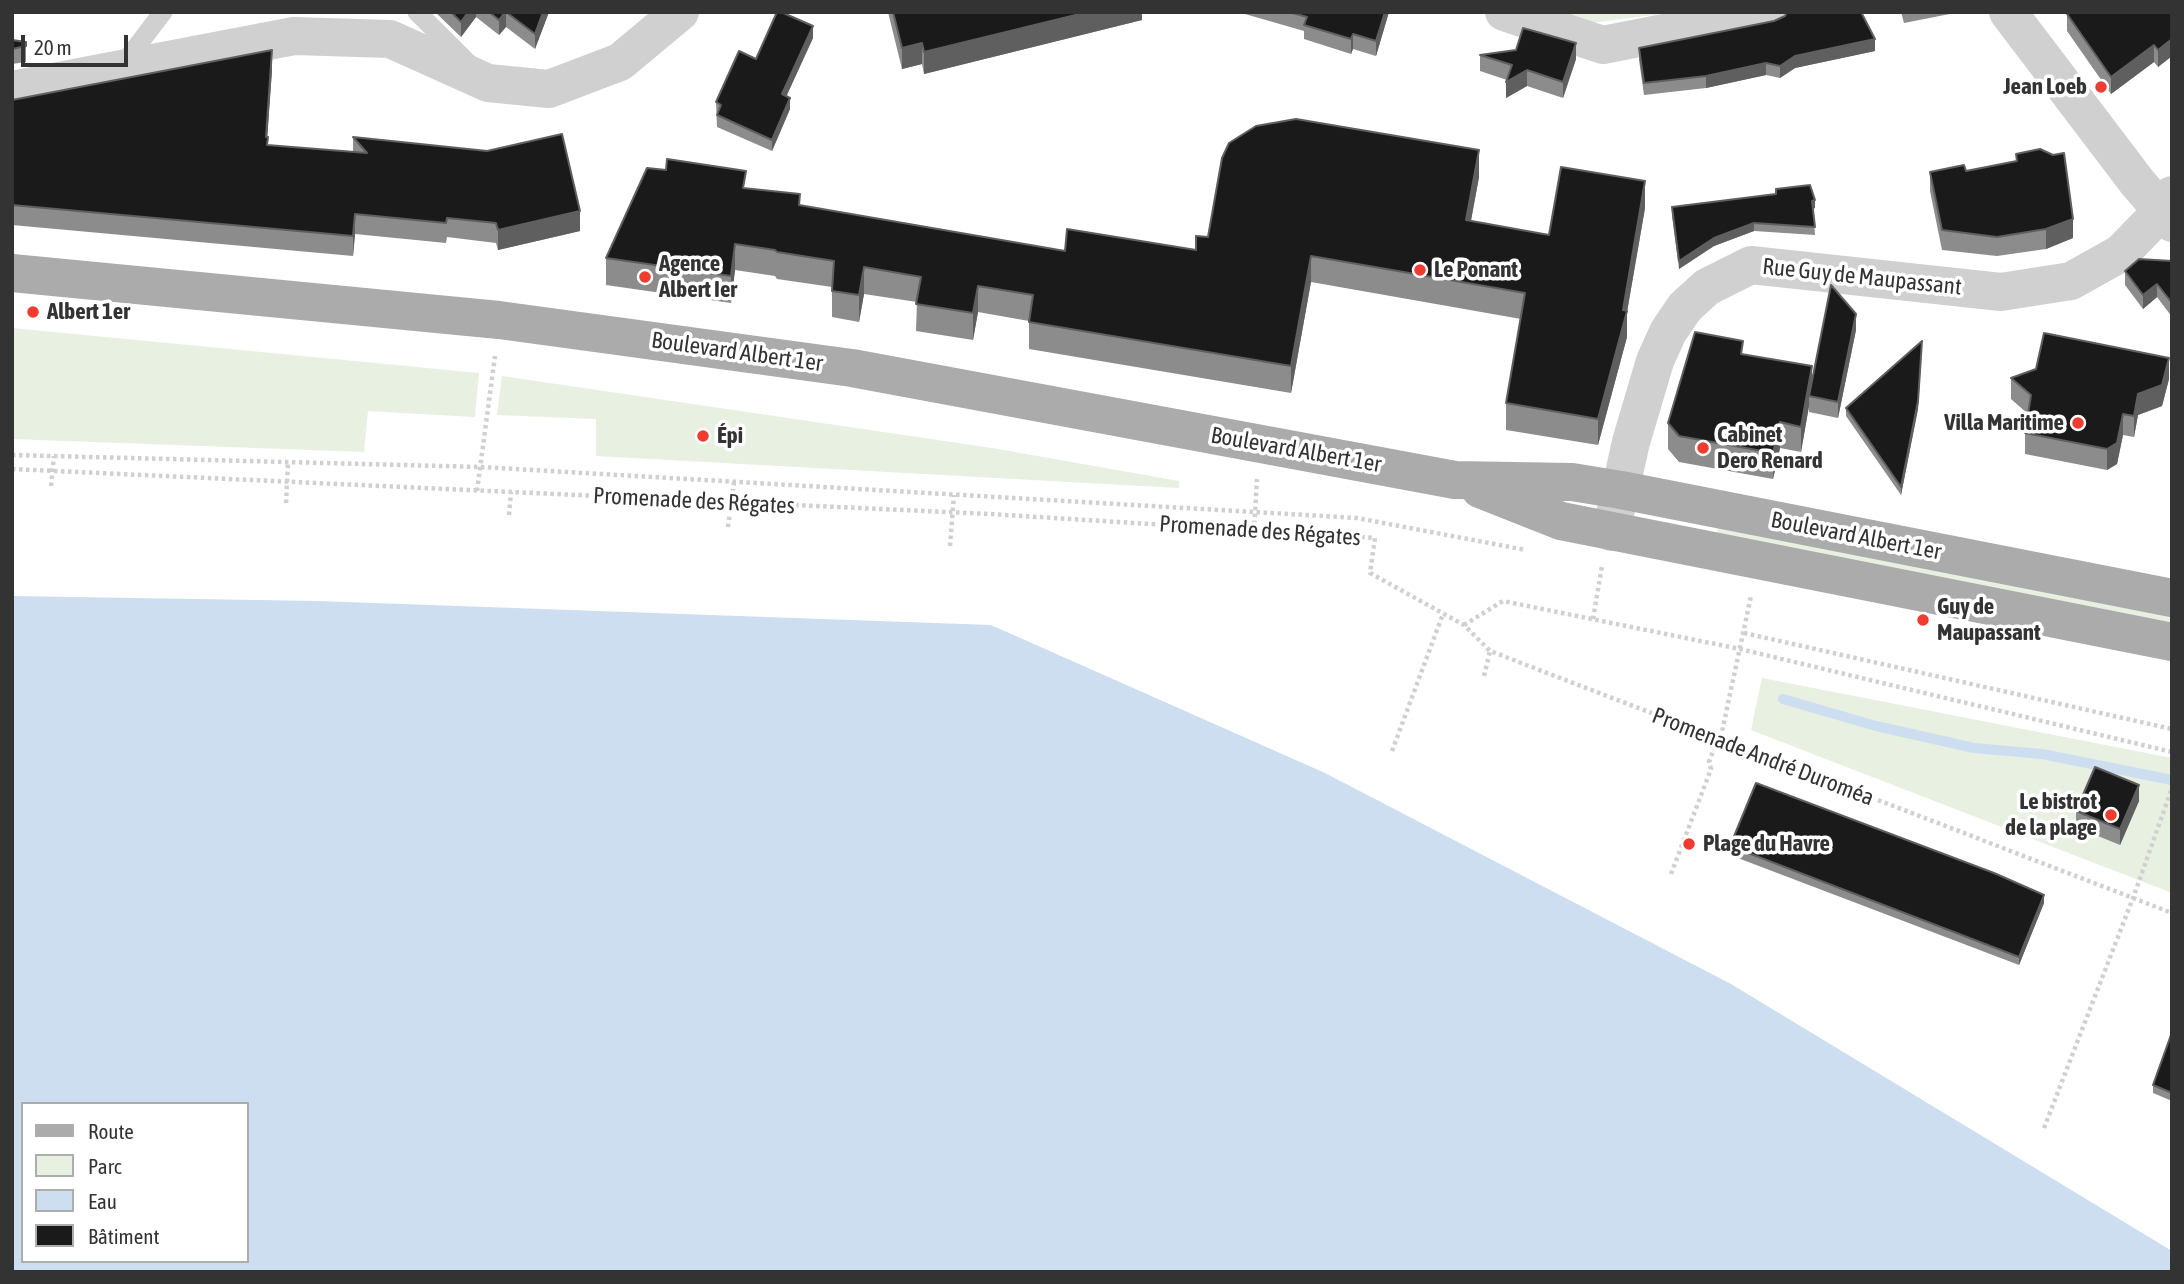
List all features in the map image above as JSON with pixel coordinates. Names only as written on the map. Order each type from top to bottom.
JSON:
[{"type":"main road","name":"Boulevard Albert 1er","points":[[12,273],[499,320],[852,368],[1455,480],[1572,482],[1621,490],[2172,598]]},
{"type":"main road","name":"Boulevard Albert 1er","points":[[1455,480],[1561,521],[2172,642]]},
{"type":"street","points":[[12,90],[294,36],[390,39],[488,83],[549,89],[620,62],[680,12]]},
{"type":"street","points":[[1504,12],[1603,45],[1716,18],[1770,12]]},
{"type":"street","points":[[2008,12],[2168,210]]},
{"type":"street","name":"Rue Guy de Maupassant","points":[[1611,532],[1631,442],[1655,361],[1668,331],[1685,307],[1707,287],[1751,265],[2001,292],[2071,281],[2121,253],[2168,210]]},
{"type":"lane","points":[[119,69],[163,12]]},
{"type":"lane","points":[[417,12],[488,83]]},
{"type":"path","points":[[477,491],[493,376]]},
{"type":"path","points":[[1254,531],[1260,444]]},
{"type":"path","points":[[12,455],[481,467],[1357,518],[1527,550]]},
{"type":"path","points":[[51,486],[54,456]]},
{"type":"path","points":[[286,503],[288,462]]},
{"type":"path","name":"Promenade des Régates","points":[[12,469],[953,513],[1375,538],[1370,573]]},
{"type":"path","points":[[728,527],[734,482]]},
{"type":"path","points":[[509,515],[511,492]]},
{"type":"path","points":[[950,546],[954,495]]},
{"type":"path","points":[[1590,562],[1602,565],[1593,619]]},
{"type":"path","name":"Promenade André Duroméa","points":[[1370,573],[1464,625],[1490,651],[2172,913]]},
{"type":"path","points":[[1671,874],[1711,769],[1709,762],[1713,751],[1720,741],[1751,593]]},
{"type":"path","points":[[1464,625],[1503,601],[1740,649],[2172,752]]},
{"type":"path","points":[[1392,751],[1443,614]]},
{"type":"path","points":[[1744,633],[2172,729]]},
{"type":"path","points":[[1483,676],[1490,651]]},
{"type":"path","points":[[2044,1128],[2133,898],[2172,788]]},
{"type":"green space","points":[[1557,12],[1678,12],[1590,23]]},
{"type":"green space","points":[[12,328],[479,373],[475,417],[368,411],[364,452],[12,439]]},
{"type":"green space","points":[[502,376],[992,448],[1179,481],[1179,488],[596,456],[596,419],[497,415]]},
{"type":"green space","points":[[1719,524],[2172,615],[2172,630],[1716,538]]},
{"type":"green space","points":[[1762,678],[2172,758],[2172,893],[1751,730]]},
{"type":"water","points":[[12,596],[318,601],[991,625],[1325,773],[1731,984],[2172,1251],[2172,1272],[12,1272]]},
{"type":"building","points":[[451,12],[468,12],[461,22]]},
{"type":"building","points":[[489,12],[505,12],[499,20]]},
{"type":"building","points":[[506,12],[543,12],[535,34]]},
{"type":"building","points":[[777,12],[813,26],[782,94],[790,98],[772,140],[717,115],[721,105],[716,102],[739,51],[756,59]]},
{"type":"building","points":[[893,12],[1088,12],[924,52],[922,43],[902,48]]},
{"type":"building","points":[[1289,12],[1385,12],[1376,41],[1353,34],[1351,39],[1304,25],[1307,17]]},
{"type":"building","points":[[1787,12],[1861,12],[1875,39],[1795,56],[1780,66],[1766,63],[1706,76],[1644,83],[1639,48],[1774,21],[1785,16]]},
{"type":"building","points":[[2172,12],[2172,39],[2158,50],[2154,45],[2111,77],[2067,14]]},
{"type":"building","points":[[1523,28],[1576,43],[1563,82],[1527,70],[1506,82],[1512,65],[1480,55],[1516,50]]},
{"type":"building","points":[[12,40],[26,42],[26,46],[12,49]]},
{"type":"building","points":[[272,50],[267,145],[367,153],[353,137],[487,151],[562,134],[580,211],[498,230],[496,223],[447,218],[446,223],[355,214],[353,236],[12,205],[12,100]]},
{"type":"building","points":[[1296,119],[1479,150],[1466,220],[1549,235],[1561,167],[1645,181],[1623,310],[1627,311],[1598,419],[1506,403],[1525,293],[1311,256],[1291,366],[1029,322],[1033,295],[978,286],[973,313],[916,304],[921,277],[864,267],[859,295],[832,291],[834,261],[775,250],[735,244],[731,276],[606,258],[647,168],[666,170],[667,159],[746,171],[743,188],[800,194],[799,205],[1065,251],[1067,229],[1196,250],[1196,236],[1208,237],[1222,158],[1229,143],[1256,126]]},
{"type":"building","points":[[2040,149],[2053,155],[2064,153],[2073,219],[2046,229],[1997,237],[1942,230],[1930,172],[1964,165],[1966,171],[2017,161],[2016,154]]},
{"type":"building","points":[[1810,185],[1815,200],[1812,201],[1815,227],[1754,223],[1714,238],[1679,261],[1672,207],[1776,194],[1776,189]]},
{"type":"building","points":[[2139,259],[2172,261],[2172,303],[2157,284],[2143,295],[2125,271]]},
{"type":"building","points":[[1831,285],[1856,314],[1838,402],[1809,396]]},
{"type":"building","points":[[1695,332],[1743,341],[1741,354],[1812,366],[1801,427],[1780,422],[1773,453],[1679,436],[1668,423]]},
{"type":"building","name":"Villa Maritime","points":[[2044,333],[2169,358],[2162,385],[2138,394],[2134,416],[2123,414],[2117,443],[2107,449],[2025,433],[2031,395],[2011,378],[2036,369]]},
{"type":"building","points":[[1922,341],[1918,401],[1901,487],[1846,408]]},
{"type":"building","points":[[2095,767],[2139,785],[2120,829],[2076,811]]},
{"type":"building","points":[[1756,783],[1994,873],[2044,895],[2019,957],[1730,846]]},
{"type":"building","points":[[2172,1032],[2172,1093],[2153,1085]]},
{"type":"waterway","points":[[1783,699],[1876,726],[1974,748],[2042,754],[2172,780]]},
{"type":"place","name":"Jean Loeb","points":[[2101,87]]},
{"type":"place","name":"Le Ponant","points":[[1420,270]]},
{"type":"place","name":"Agence Albert Ier","points":[[645,277]]},
{"type":"place","name":"Albert 1er","points":[[33,312]]},
{"type":"place","name":"Villa Maritime","points":[[2078,423]]},
{"type":"place","name":"Épi","points":[[703,436]]},
{"type":"place","name":"Cabinet Dero Renard","points":[[1703,448]]},
{"type":"place","name":"Guy de Maupassant","points":[[1923,620]]},
{"type":"place","name":"Le bistrot de la plage","points":[[2111,815]]},
{"type":"place","name":"Plage du Havre","points":[[1689,844]]}]
